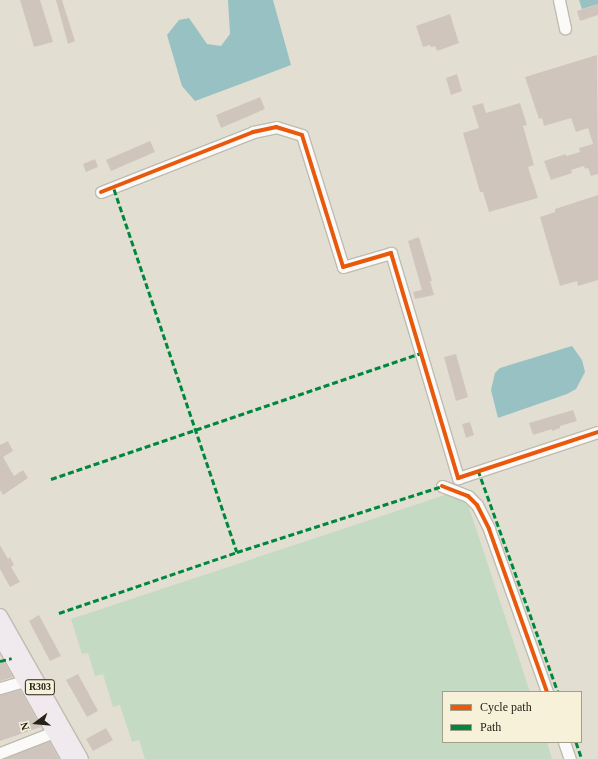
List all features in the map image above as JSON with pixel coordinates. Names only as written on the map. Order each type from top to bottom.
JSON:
[{"type":"main road","name":"R303","points":[[0,616],[81,759]]},
{"type":"main road","name":"R303","points":[[0,637],[69,759]]},
{"type":"street","points":[[559,0],[565,28]]},
{"type":"street","points":[[101,192],[253,132],[276,127],[302,134],[343,267],[391,253],[458,478]]},
{"type":"street","points":[[547,691],[492,536],[477,504],[468,496],[442,486],[458,478],[598,432]]},
{"type":"street","points":[[0,688],[25,681]]},
{"type":"street","points":[[0,753],[54,732]]},
{"type":"street","points":[[564,743],[570,759]]},
{"type":"green space","points":[[463,489],[530,691],[442,691],[442,743],[547,743],[552,759],[145,759],[139,740],[132,742],[120,705],[113,707],[103,674],[95,676],[88,653],[82,654],[71,619]]},
{"type":"water","points":[[228,0],[273,0],[291,65],[195,101],[182,86],[167,35],[179,20],[189,18],[207,44],[221,46],[230,34]]},
{"type":"water","points":[[579,0],[598,0],[598,4],[582,9]]},
{"type":"water","points":[[572,346],[582,360],[585,372],[576,389],[567,394],[498,418],[491,390],[495,373],[500,368]]},
{"type":"building","points":[[20,0],[40,0],[53,42],[34,47]]},
{"type":"building","points":[[56,0],[62,0],[75,41],[68,44]]},
{"type":"building","points":[[598,4],[598,15],[580,21],[577,11]]},
{"type":"building","points":[[450,14],[459,43],[437,51],[435,46],[431,47],[430,45],[423,47],[416,26]]},
{"type":"building","points":[[597,55],[598,174],[591,176],[588,168],[585,169],[584,166],[571,170],[572,173],[551,180],[544,161],[566,154],[566,156],[580,152],[579,148],[593,144],[588,128],[576,132],[571,118],[544,126],[542,118],[539,119],[525,77]]},
{"type":"building","points":[[457,74],[462,91],[451,95],[446,78]]},
{"type":"building","points":[[260,97],[265,109],[221,128],[216,115]]},
{"type":"building","points":[[483,103],[486,113],[520,103],[527,125],[523,126],[534,165],[528,167],[538,198],[489,212],[483,192],[480,192],[463,133],[479,128],[472,106]]},
{"type":"building","points":[[150,141],[155,152],[111,171],[106,160]]},
{"type":"building","points":[[95,159],[98,167],[86,172],[83,164]]},
{"type":"building","points":[[598,195],[598,280],[578,286],[577,281],[560,286],[540,217],[555,212],[555,209]]},
{"type":"building","points":[[419,237],[432,281],[430,281],[434,295],[415,299],[413,292],[422,290],[408,241]]},
{"type":"building","points":[[456,354],[468,397],[456,401],[444,357]]},
{"type":"building","points":[[573,410],[577,421],[560,426],[560,428],[552,431],[552,429],[533,435],[529,423]]},
{"type":"building","points":[[470,422],[474,435],[466,438],[462,424]]},
{"type":"building","points":[[8,441],[13,451],[3,457],[14,476],[23,470],[28,478],[3,495],[0,490],[0,445]]},
{"type":"building","points":[[0,545],[8,559],[10,557],[14,565],[11,567],[20,582],[10,587],[0,569]]},
{"type":"building","points":[[39,615],[61,656],[50,661],[29,621]]},
{"type":"building","points":[[4,662],[13,677],[0,681],[0,663]]},
{"type":"building","points":[[78,674],[98,711],[87,717],[66,680]]},
{"type":"building","points":[[20,690],[41,727],[0,741],[0,695]]},
{"type":"building","points":[[106,728],[113,740],[93,751],[86,739]]},
{"type":"building","points":[[49,741],[59,759],[4,759]]},
{"type":"marked path","points":[[114,189],[237,552]]},
{"type":"marked path","points":[[51,479],[421,353]]},
{"type":"marked path","points":[[478,470],[558,691]]},
{"type":"marked path","points":[[59,613],[237,552],[442,486]]},
{"type":"marked path","points":[[0,661],[12,658]]},
{"type":"marked path","points":[[576,743],[582,759]]},
{"type":"cycle path","points":[[101,192],[253,132],[276,127],[302,135],[343,267],[391,253],[458,478],[598,432]]},
{"type":"cycle path","points":[[442,486],[468,496],[477,505],[489,529],[547,691]]}]
